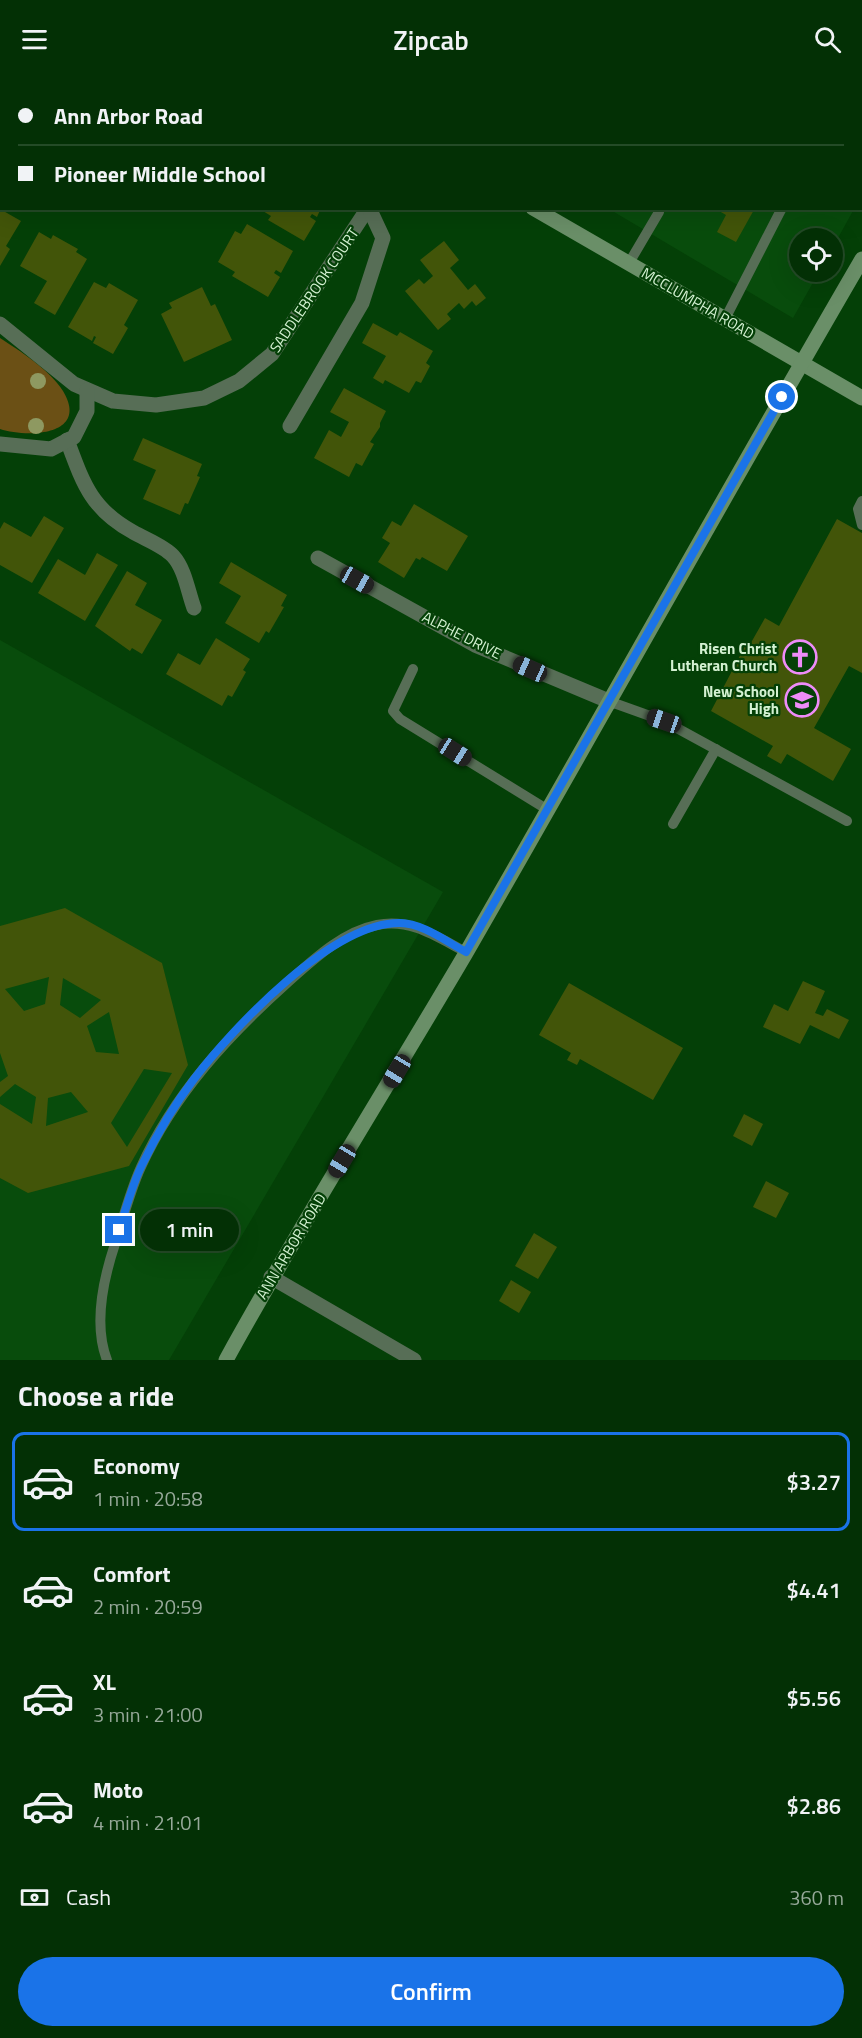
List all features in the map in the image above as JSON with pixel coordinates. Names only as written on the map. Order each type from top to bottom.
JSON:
[{"type":"main road","name":"MCCLUMPHA ROAD","points":[[536,210],[862,398]]},
{"type":"main road","name":"ANN ARBOR ROAD","points":[[226,1360],[272,1277],[466,952],[862,259]]},
{"type":"street","name":"SADDLEBROOK COURT","points":[[0,324],[74,384],[113,401],[156,405],[204,398],[239,381],[272,354],[368,210]]},
{"type":"street","points":[[290,426],[362,303],[383,237],[370,210]]},
{"type":"street","points":[[0,444],[51,449],[74,437],[87,411],[87,390]]},
{"type":"street","points":[[67,440],[85,488],[99,508],[117,523],[172,555],[182,571],[194,608]]},
{"type":"street","name":"ALPHE DRIVE","points":[[318,558],[475,645],[610,702]]},
{"type":"street","points":[[272,1277],[414,1360]]},
{"type":"lane","points":[[628,263],[658,210]]},
{"type":"lane","points":[[725,319],[781,210]]},
{"type":"lane","points":[[862,501],[858,509],[862,525]]},
{"type":"lane","points":[[413,669],[393,711],[400,719],[548,810]]},
{"type":"lane","points":[[610,702],[664,721],[847,821]]},
{"type":"lane","points":[[673,824],[716,749]]},
{"type":"lane","points":[[107,1360],[103,1349],[101,1326],[103,1286],[133,1188],[141,1167],[171,1114],[218,1050],[300,972],[351,934],[377,925],[402,922],[466,952]]},
{"type":"shaded area","points":[[611,210],[853,210],[843,229],[789,228],[789,282],[813,282],[793,318]]},
{"type":"shaded area","points":[[0,338],[43,368],[63,391],[69,406],[68,417],[62,425],[39,433],[0,429]]},
{"type":"shaded area","points":[[0,640],[443,892],[169,1360],[0,1360]]},
{"type":"building","points":[[2,210],[21,221],[6,246],[10,249],[0,266]]},
{"type":"building","points":[[261,210],[320,210],[317,217],[312,214],[310,217],[316,221],[304,241],[268,220],[271,216]]},
{"type":"building","points":[[717,210],[754,210],[736,242],[717,232],[726,215]]},
{"type":"building","points":[[247,224],[293,251],[281,273],[276,270],[274,273],[280,277],[268,297],[232,276],[235,272],[218,262],[235,231],[241,234]]},
{"type":"building","points":[[39,232],[51,239],[53,235],[78,249],[76,252],[87,259],[55,315],[34,303],[47,281],[20,266]]},
{"type":"building","points":[[444,241],[459,260],[450,268],[468,290],[475,284],[486,298],[476,306],[472,301],[464,309],[459,303],[447,314],[451,319],[438,330],[405,291],[419,279],[424,284],[433,276],[420,260]]},
{"type":"building","points":[[94,282],[106,288],[109,283],[138,300],[124,325],[128,328],[113,354],[93,343],[96,337],[94,336],[92,341],[68,327]]},
{"type":"building","points":[[202,287],[211,306],[215,304],[232,340],[184,362],[161,314],[172,308],[169,303]]},
{"type":"building","points":[[373,323],[397,336],[400,332],[433,351],[426,363],[430,366],[421,383],[416,381],[409,393],[385,380],[383,384],[373,378],[386,356],[362,343]]},
{"type":"building","points":[[344,388],[386,411],[380,427],[370,442],[374,444],[362,466],[356,463],[349,477],[314,458],[329,430],[341,437],[349,422],[330,412]]},
{"type":"building","points":[[143,438],[202,464],[197,476],[200,477],[188,504],[185,503],[180,515],[143,499],[156,470],[133,460]]},
{"type":"building","points":[[414,504],[468,536],[447,571],[422,557],[420,560],[416,558],[404,578],[378,562],[390,543],[382,538],[392,521],[401,526]]},
{"type":"building","points":[[44,516],[64,528],[32,583],[0,565],[0,529],[4,522],[31,537]]},
{"type":"building","name":"Risen Christ Lutheran Church","points":[[837,519],[862,533],[862,673],[849,666],[814,728],[851,749],[833,781],[787,754],[781,764],[767,756],[773,746],[711,711],[745,646],[748,648],[765,618],[779,626]]},
{"type":"building","points":[[97,553],[118,565],[85,621],[38,593],[58,559],[85,575]]},
{"type":"building","points":[[231,562],[287,595],[281,606],[284,607],[269,633],[266,631],[259,643],[225,623],[241,596],[219,583]]},
{"type":"building","points":[[127,571],[147,583],[135,605],[162,620],[142,654],[132,648],[130,651],[95,626]]},
{"type":"building","points":[[216,638],[250,659],[243,670],[246,672],[232,697],[228,695],[222,706],[166,674],[178,653],[200,665]]},
{"type":"building","points":[[65,908],[162,963],[188,1065],[129,1166],[28,1193],[0,1178],[0,1104],[32,1124],[36,1097],[15,1084],[0,1097],[0,1082],[8,1076],[0,1053],[0,926]],"holes":[[[49,977],[45,1004],[24,1011],[5,989]],[[63,978],[101,1000],[80,1018],[60,1005]],[[109,1012],[119,1054],[96,1052],[87,1026]],[[144,1069],[172,1073],[127,1147],[111,1123]],[[71,1092],[88,1112],[46,1126],[48,1098]]]},
{"type":"building","points":[[803,981],[825,991],[815,1013],[823,1016],[827,1009],[849,1020],[839,1039],[810,1025],[800,1044],[763,1027],[774,1004],[788,1011]]},
{"type":"building","points":[[569,983],[683,1048],[653,1100],[580,1059],[577,1065],[567,1060],[571,1053],[539,1035]]},
{"type":"building","points":[[744,1114],[763,1124],[752,1146],[733,1136]]},
{"type":"building","points":[[766,1181],[789,1193],[776,1218],[753,1207]]},
{"type":"building","points":[[534,1233],[557,1247],[538,1279],[515,1266]]},
{"type":"building","points":[[511,1280],[531,1292],[519,1313],[499,1301]]},
{"type":"place","name":"Risen Christ Lutheran Church","points":[[800,657]]},
{"type":"place","name":"New School High","points":[[802,700]]},
{"type":"route","points":[[119,1230],[141,1167],[192,1081],[218,1050],[261,1006],[325,951],[351,934],[377,925],[402,922],[466,952],[782,397]]}]
